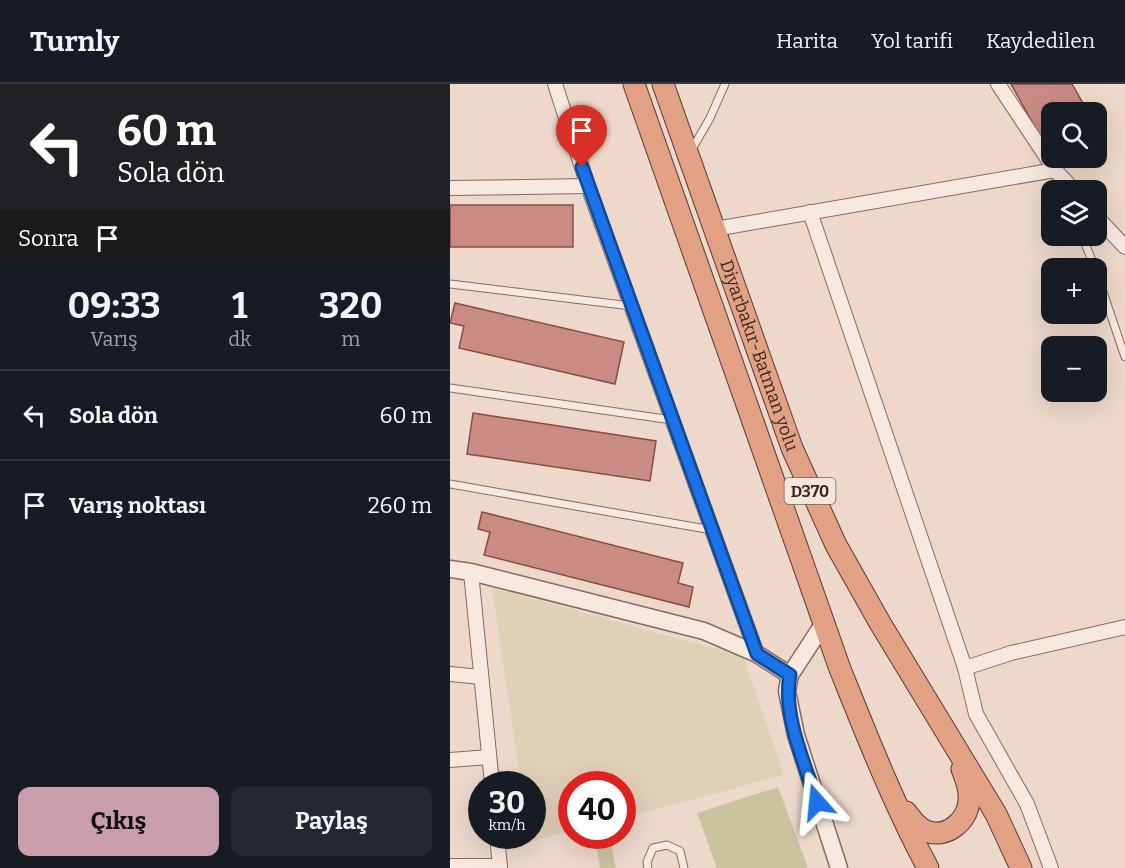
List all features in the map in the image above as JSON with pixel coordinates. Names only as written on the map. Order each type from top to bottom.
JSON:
[{"type":"highway","name":"Diyarbakır-Batman yolu","points":[[634,84],[824,623],[857,711],[928,868]]},
{"type":"highway","name":"Diyarbakır-Batman yolu","points":[[663,84],[792,448],[810,490],[836,545],[996,814],[1021,868]]},
{"type":"highway","points":[[893,794],[916,825],[927,831],[939,833],[954,828],[964,816],[969,802],[968,786],[951,739]]},
{"type":"street","points":[[555,84],[588,186],[757,654]]},
{"type":"street","points":[[998,84],[1055,170],[1064,180]]},
{"type":"street","points":[[715,229],[1055,170]]},
{"type":"street","points":[[450,188],[588,186]]},
{"type":"street","points":[[810,212],[965,668],[976,714],[1027,804],[1051,868]]},
{"type":"street","points":[[1107,228],[1125,247]]},
{"type":"street","points":[[450,569],[471,572],[704,631],[757,654],[790,675]]},
{"type":"street","points":[[471,572],[491,771]]},
{"type":"street","points":[[824,623],[790,675],[787,691],[796,735],[839,868]]},
{"type":"street","points":[[965,668],[1011,653],[1125,627]]},
{"type":"street","points":[[450,674],[481,677]]},
{"type":"street","points":[[450,759],[489,757]]},
{"type":"street","points":[[450,866],[500,867],[498,849]]},
{"type":"lane","points":[[689,156],[725,84]]},
{"type":"lane","points":[[1055,170],[1059,180]]},
{"type":"lane","points":[[450,284],[631,306]]},
{"type":"lane","points":[[1107,303],[1125,357]]},
{"type":"lane","points":[[450,388],[672,420]]},
{"type":"lane","points":[[450,484],[712,530]]},
{"type":"lane","points":[[648,868],[647,862],[653,848],[668,845],[680,851],[684,868]]},
{"type":"shaded area","points":[[492,588],[743,656],[784,775],[636,815],[636,771],[558,771],[558,834],[546,838],[546,771],[519,771]]},
{"type":"shaded area","points":[[778,787],[808,868],[717,868],[697,813]]},
{"type":"shaded area","points":[[597,849],[612,849],[616,868],[600,868]]},
{"type":"building","points":[[1011,84],[1072,84],[1082,102],[1041,102],[1041,138]]},
{"type":"building","points":[[450,205],[573,205],[573,247],[450,247]]},
{"type":"building","points":[[455,303],[624,342],[615,384],[459,348],[464,326],[450,323]]},
{"type":"building","points":[[473,413],[656,441],[650,481],[467,454]]},
{"type":"building","points":[[482,512],[683,563],[678,583],[693,587],[689,607],[484,555],[490,532],[478,529]]},
{"type":"route","points":[[582,167],[757,654],[790,675],[787,691],[796,735],[817,802]]}]
